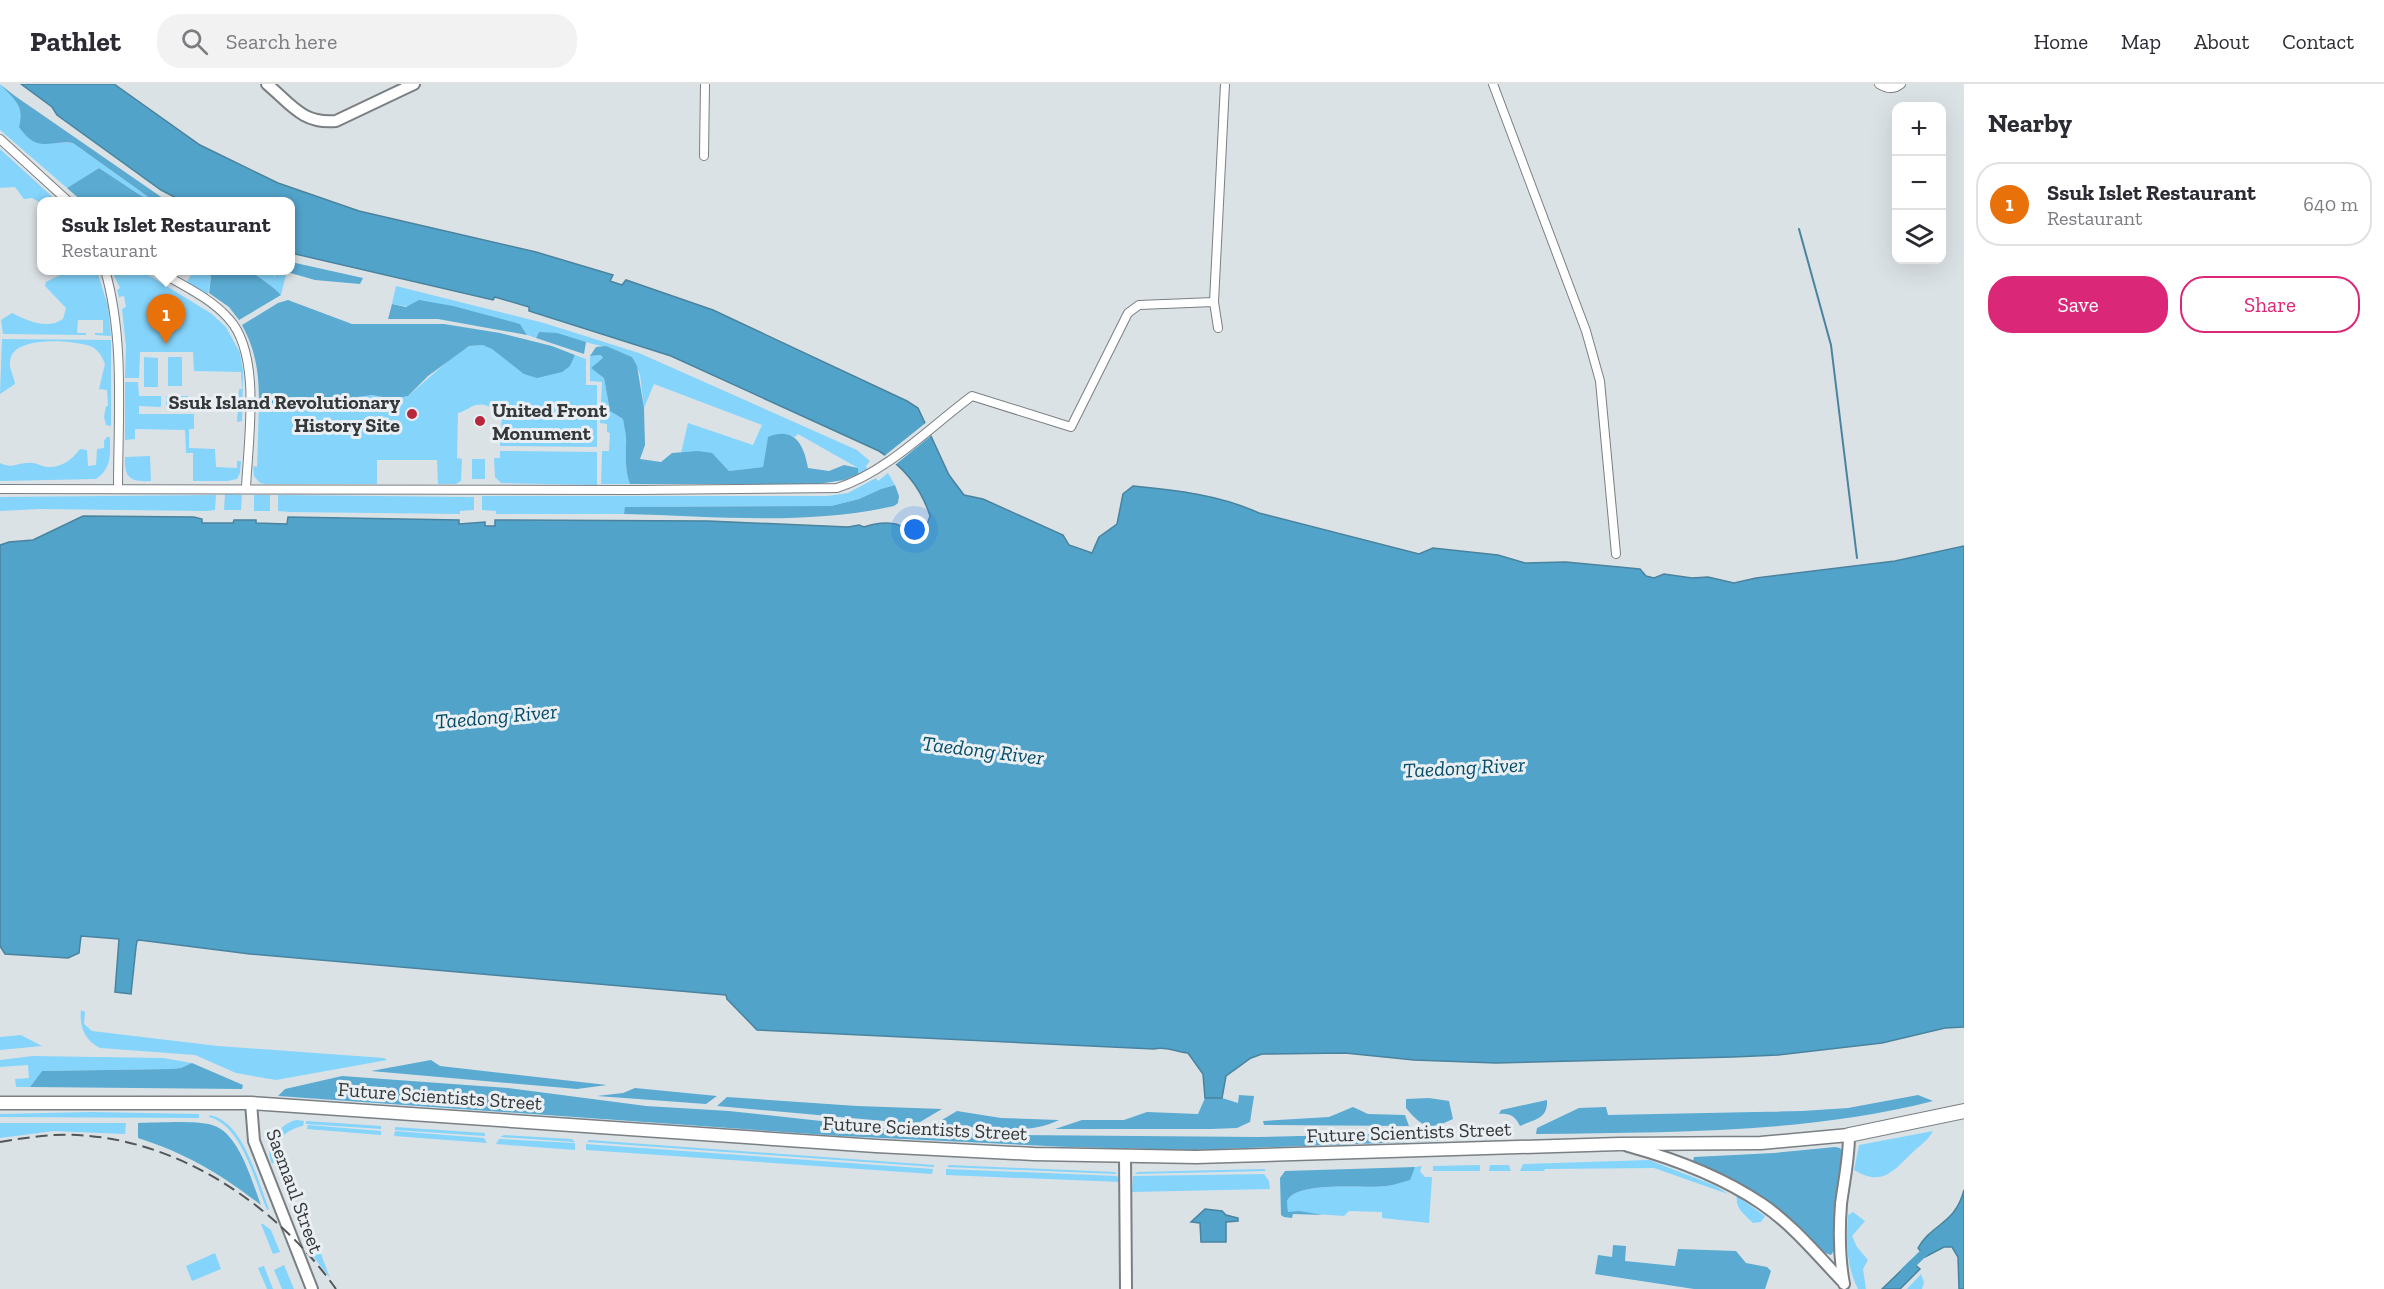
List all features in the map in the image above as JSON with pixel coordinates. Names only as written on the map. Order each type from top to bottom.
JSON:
[{"type":"highway","points":[[1849,1135],[1925,1121],[1964,1111]]},
{"type":"main road","points":[[267,84],[307,118],[322,122],[336,121],[414,84]]},
{"type":"main road","name":"Future Scientists Street","points":[[0,1103],[251,1103],[876,1146],[1034,1154],[1294,1155],[1619,1144],[1761,1143],[1849,1135]]},
{"type":"main road","name":"Saemaul Street","points":[[251,1103],[254,1141],[312,1289]]},
{"type":"main road","points":[[1845,1286],[1839,1249],[1842,1204],[1849,1157],[1849,1135]]},
{"type":"main road","points":[[1619,1144],[1679,1161],[1762,1204],[1789,1226],[1845,1286]]},
{"type":"main road","points":[[1125,1155],[1126,1289]]},
{"type":"street","points":[[704,156],[705,84]]},
{"type":"street","points":[[1218,328],[1214,302],[1226,84]]},
{"type":"street","points":[[1494,84],[1586,331],[1600,381],[1616,554]]},
{"type":"street","points":[[1879,84],[1886,88],[1893,88],[1901,84]]},
{"type":"street","points":[[0,139],[64,197]]},
{"type":"street","points":[[106,275],[116,337],[118,488]]},
{"type":"street","points":[[165,275],[219,308],[235,326],[244,343],[250,377],[246,488]]},
{"type":"street","points":[[0,489],[837,488],[858,481],[882,466],[972,396],[1071,427],[1128,313],[1139,305],[1214,302]]},
{"type":"shaded area","points":[[0,84],[17,102],[22,115],[56,143],[73,143],[148,197],[143,197],[99,168],[67,188],[0,130]]},
{"type":"shaded area","points":[[1,85],[161,197],[148,197],[73,143],[43,144],[32,140],[19,127],[21,113],[14,99]]},
{"type":"shaded area","points":[[0,149],[53,197],[37,197],[37,201],[32,198],[24,199],[15,187],[0,188]]},
{"type":"shaded area","points":[[99,168],[143,197],[77,197],[67,188]]},
{"type":"shaded area","points":[[295,263],[363,278],[360,284],[315,280],[295,274]]},
{"type":"shaded area","points":[[60,275],[98,275],[108,306],[111,336],[95,335],[95,333],[103,333],[103,320],[78,320],[77,333],[86,333],[86,335],[3,334],[1,320],[12,313],[44,324],[63,319],[66,308],[45,286],[46,282]]},
{"type":"shaded area","points":[[114,275],[149,275],[212,314],[226,327],[240,353],[243,371],[242,421],[237,422],[239,389],[242,389],[241,372],[194,371],[193,352],[140,352],[139,378],[125,378],[126,346],[122,309],[126,307],[124,296],[119,297],[117,290],[120,288]]},
{"type":"shaded area","points":[[191,275],[211,276],[208,295],[186,283]]},
{"type":"shaded area","points":[[256,275],[281,295],[239,320],[229,307],[209,293],[211,276]]},
{"type":"shaded area","points":[[257,275],[286,275],[281,295]]},
{"type":"shaded area","points":[[396,286],[544,323],[639,353],[857,450],[870,461],[866,466],[867,469],[858,474],[858,468],[798,434],[795,437],[787,434],[768,438],[763,467],[729,471],[713,457],[695,452],[681,453],[688,423],[753,445],[762,425],[654,384],[644,408],[640,375],[632,357],[598,345],[539,332],[536,338],[527,335],[520,324],[392,304]]},
{"type":"shaded area","points":[[288,300],[352,324],[444,324],[500,333],[552,346],[575,355],[570,366],[562,372],[537,378],[524,374],[492,349],[483,345],[469,346],[428,376],[408,396],[393,399],[372,395],[316,403],[259,403],[256,362],[242,325],[278,303]]},
{"type":"shaded area","points":[[419,300],[453,306],[520,324],[527,335],[438,319],[388,319],[392,304],[406,307]]},
{"type":"shaded area","points":[[539,332],[557,333],[586,342],[584,354],[536,338]]},
{"type":"shaded area","points":[[2,339],[111,340],[111,426],[106,425],[104,417],[106,406],[108,406],[107,390],[99,389],[105,364],[95,349],[82,344],[59,341],[24,346],[16,350],[10,361],[15,384],[0,394]]},
{"type":"shaded area","points":[[483,345],[570,366],[575,355],[586,359],[586,385],[597,385],[597,447],[500,446],[502,414],[481,404],[458,413],[457,458],[462,459],[461,481],[456,484],[438,484],[437,460],[377,460],[377,484],[266,484],[260,483],[254,476],[253,466],[257,467],[259,403],[316,403],[372,395],[393,399],[408,396],[456,354],[469,346]]},
{"type":"shaded area","points":[[606,346],[632,357],[637,366],[644,408],[645,445],[640,459],[661,462],[672,453],[698,451],[712,453],[729,471],[763,467],[768,437],[785,434],[797,440],[801,445],[808,468],[829,471],[844,465],[858,468],[858,474],[844,480],[818,484],[630,484],[623,419],[610,411],[604,378],[591,368],[603,358],[601,355],[590,356],[596,347]]},
{"type":"shaded area","points":[[602,355],[600,374],[604,378],[610,411],[623,419],[630,484],[601,484],[602,451],[609,451],[610,433],[607,432],[607,424],[600,423],[602,382],[590,381],[590,356]]},
{"type":"shaded area","points":[[144,357],[158,358],[158,387],[144,387]]},
{"type":"shaded area","points":[[168,357],[182,357],[182,386],[168,386]]},
{"type":"shaded area","points":[[125,382],[138,382],[139,396],[161,396],[161,407],[139,406],[139,414],[194,414],[194,429],[189,429],[189,448],[215,449],[216,467],[237,468],[237,461],[241,461],[237,479],[193,481],[193,453],[186,453],[185,430],[135,429],[135,439],[125,440]]},
{"type":"shaded area","points":[[166,396],[188,396],[188,406],[166,406]]},
{"type":"shaded area","points":[[110,437],[109,461],[105,470],[96,479],[0,481],[0,463],[8,466],[31,463],[47,467],[57,466],[70,460],[80,449],[87,450],[88,466],[96,465],[97,449],[104,448],[104,441]]},
{"type":"shaded area","points":[[500,451],[597,452],[597,485],[501,483],[495,477],[494,458],[500,458]]},
{"type":"shaded area","points":[[150,456],[151,481],[138,481],[130,478],[126,470],[125,457]]},
{"type":"shaded area","points":[[472,459],[485,459],[485,479],[472,479]]},
{"type":"shaded area","points":[[888,473],[895,485],[859,499],[831,506],[626,507],[624,514],[496,514],[496,511],[482,510],[482,496],[827,496],[848,493],[876,478],[878,481]]},
{"type":"shaded area","points":[[895,485],[899,496],[898,503],[894,506],[827,516],[759,518],[624,514],[625,507],[831,506],[859,499]]},
{"type":"shaded area","points":[[225,494],[242,495],[241,510],[224,510]]},
{"type":"shaded area","points":[[216,495],[215,510],[207,511],[39,509],[0,511],[0,497]]},
{"type":"shaded area","points":[[254,495],[270,495],[270,511],[254,511]]},
{"type":"shaded area","points":[[278,495],[474,497],[474,510],[460,511],[460,514],[290,512],[278,511]]},
{"type":"shaded area","points":[[81,1010],[85,1012],[84,1024],[92,1031],[218,1046],[387,1060],[276,1080],[236,1073],[195,1055],[100,1048],[90,1041],[84,1032]]},
{"type":"shaded area","points":[[21,1035],[42,1046],[0,1050],[0,1037]]},
{"type":"shaded area","points":[[33,1056],[163,1058],[192,1063],[172,1069],[42,1071],[30,1087],[16,1087],[15,1079],[29,1078],[28,1065],[0,1067],[0,1060]]},
{"type":"shaded area","points":[[431,1060],[440,1066],[607,1085],[577,1089],[371,1071]]},
{"type":"shaded area","points":[[192,1063],[243,1085],[242,1089],[30,1087],[42,1071],[172,1069]]},
{"type":"shaded area","points":[[342,1076],[508,1088],[646,1106],[729,1111],[912,1131],[1011,1135],[1259,1137],[1422,1133],[1438,1138],[1438,1141],[1194,1150],[1068,1147],[841,1136],[278,1096],[285,1089]]},
{"type":"shaded area","points":[[635,1088],[717,1096],[706,1104],[597,1096],[623,1093]]},
{"type":"shaded area","points":[[1239,1095],[1254,1096],[1250,1122],[1237,1128],[1055,1129],[1082,1120],[1124,1120],[1147,1112],[1198,1114],[1205,1098],[1222,1098],[1238,1103]]},
{"type":"shaded area","points":[[1918,1095],[1933,1101],[1835,1120],[1736,1129],[1536,1134],[1537,1128],[1579,1108],[1606,1107],[1608,1115],[1802,1111],[1848,1108]]},
{"type":"shaded area","points":[[727,1097],[942,1109],[920,1122],[907,1123],[717,1106]]},
{"type":"shaded area","points":[[1429,1098],[1449,1101],[1453,1119],[1437,1125],[1426,1125],[1406,1108],[1406,1099]]},
{"type":"shaded area","points":[[1547,1100],[1543,1115],[1520,1126],[1512,1116],[1499,1114],[1501,1110]]},
{"type":"shaded area","points":[[1353,1107],[1368,1114],[1405,1115],[1409,1126],[1264,1125],[1263,1121],[1329,1117]]},
{"type":"shaded area","points":[[957,1111],[1001,1118],[1059,1120],[1045,1125],[1014,1130],[935,1124]]},
{"type":"shaded area","points":[[91,1112],[199,1114],[199,1118],[0,1117],[0,1114]]},
{"type":"shaded area","points":[[210,1115],[222,1120],[240,1140],[254,1168],[269,1209],[267,1210],[239,1143],[230,1131],[220,1122],[209,1117]]},
{"type":"shaded area","points":[[297,1120],[304,1121],[303,1126],[290,1131],[281,1138],[272,1164],[270,1150],[274,1137],[284,1126]]},
{"type":"shaded area","points":[[306,1121],[381,1126],[381,1129],[306,1124]]},
{"type":"shaded area","points":[[0,1123],[126,1123],[125,1134],[54,1131],[0,1138]]},
{"type":"shaded area","points":[[138,1123],[195,1123],[212,1125],[221,1130],[237,1147],[249,1171],[261,1205],[203,1166],[173,1151],[138,1138]]},
{"type":"shaded area","points":[[308,1125],[381,1131],[381,1135],[307,1129]]},
{"type":"shaded area","points":[[395,1127],[485,1133],[485,1136],[395,1130]]},
{"type":"shaded area","points":[[395,1131],[484,1138],[487,1143],[394,1136]]},
{"type":"shaded area","points":[[1933,1131],[1925,1142],[1888,1174],[1873,1177],[1854,1170],[1859,1145]]},
{"type":"shaded area","points":[[504,1135],[572,1139],[575,1142],[500,1137]]},
{"type":"shaded area","points":[[499,1139],[575,1143],[575,1150],[496,1144]]},
{"type":"shaded area","points":[[589,1140],[934,1165],[934,1167],[587,1142]]},
{"type":"shaded area","points":[[586,1144],[933,1169],[932,1174],[586,1150]]},
{"type":"shaded area","points":[[1840,1148],[1844,1154],[1835,1249],[1831,1255],[1822,1252],[1795,1223],[1757,1194],[1693,1161],[1694,1157]]},
{"type":"shaded area","points":[[1649,1160],[1716,1186],[1728,1194],[1654,1168],[1520,1171],[1523,1164]]},
{"type":"shaded area","points":[[949,1165],[1115,1172],[1117,1174],[947,1167]]},
{"type":"shaded area","points":[[1480,1165],[1480,1171],[1433,1171],[1433,1166]]},
{"type":"shaded area","points":[[1490,1165],[1509,1165],[1511,1171],[1489,1171]]},
{"type":"shaded area","points":[[1422,1166],[1420,1171],[1425,1177],[1432,1177],[1429,1223],[1382,1218],[1382,1212],[1349,1211],[1344,1216],[1288,1212],[1287,1201],[1293,1194],[1304,1190],[1389,1186],[1409,1180],[1415,1167]]},
{"type":"shaded area","points":[[1415,1167],[1410,1180],[1390,1186],[1304,1190],[1293,1194],[1287,1201],[1288,1212],[1299,1211],[1323,1215],[1293,1214],[1292,1218],[1281,1215],[1280,1178],[1285,1171]]},
{"type":"shaded area","points":[[946,1169],[1117,1176],[1121,1182],[946,1175]]},
{"type":"shaded area","points":[[1264,1169],[1266,1171],[1134,1174],[1138,1172]]},
{"type":"shaded area","points":[[1264,1174],[1269,1181],[1270,1189],[1132,1192],[1133,1176]]},
{"type":"shaded area","points":[[1737,1196],[1765,1216],[1761,1222],[1753,1223],[1743,1214],[1737,1204]]},
{"type":"shaded area","points":[[301,1201],[330,1278],[312,1255],[293,1204]]},
{"type":"shaded area","points":[[1853,1212],[1865,1221],[1852,1236],[1857,1247],[1868,1260],[1863,1269],[1866,1289],[1858,1289],[1849,1262],[1848,1215]]},
{"type":"shaded area","points":[[261,1224],[271,1230],[280,1252],[273,1254]]},
{"type":"shaded area","points":[[1613,1245],[1626,1246],[1625,1261],[1675,1266],[1678,1249],[1736,1251],[1746,1263],[1767,1267],[1771,1271],[1765,1289],[1694,1289],[1595,1274],[1598,1255],[1612,1257]]},
{"type":"shaded area","points":[[215,1253],[221,1269],[192,1281],[186,1266]]},
{"type":"shaded area","points":[[284,1265],[294,1289],[282,1289],[274,1270]]},
{"type":"shaded area","points":[[264,1266],[273,1289],[267,1289],[258,1268]]},
{"type":"shaded area","points":[[1921,1274],[1924,1282],[1922,1289],[1907,1289]]},
{"type":"water","name":"Taedong River","points":[[21,84],[114,84],[200,145],[278,183],[359,211],[536,252],[613,275],[610,281],[622,285],[626,280],[713,310],[918,408],[949,475],[964,495],[983,499],[1063,535],[1069,545],[1092,553],[1099,537],[1117,524],[1123,494],[1133,486],[1213,498],[1259,513],[1419,554],[1433,548],[1498,555],[1525,563],[1566,562],[1640,569],[1646,576],[1654,578],[1664,574],[1692,578],[1708,577],[1734,583],[1756,578],[1895,561],[1964,546],[1964,1027],[1945,1028],[1882,1043],[1778,1055],[1733,1057],[1496,1063],[1414,1060],[1345,1053],[1262,1054],[1251,1058],[1226,1076],[1222,1098],[1205,1098],[1203,1074],[1188,1053],[1163,1048],[757,1030],[727,999],[726,995],[250,954],[139,940],[136,947],[131,994],[115,992],[119,939],[81,936],[79,953],[68,958],[5,954],[0,946],[0,545],[33,540],[83,516],[194,517],[202,519],[202,523],[256,520],[256,523],[287,524],[288,517],[459,520],[459,524],[485,522],[485,526],[495,526],[495,520],[708,521],[848,527],[890,523],[902,527],[913,540],[928,522],[930,516],[922,496],[904,471],[879,451],[671,356],[529,311],[529,307],[495,297],[493,300],[295,254],[295,197],[174,197],[161,190],[57,115],[52,107]]},
{"type":"water","points":[[1964,1190],[1964,1289],[1959,1289],[1958,1257],[1952,1247],[1944,1247],[1925,1257],[1918,1248],[1930,1233],[1955,1210]]},
{"type":"water","points":[[1205,1209],[1222,1211],[1226,1215],[1238,1218],[1238,1221],[1226,1222],[1226,1242],[1201,1242],[1200,1223],[1191,1222]]},
{"type":"water","points":[[1911,1261],[1920,1269],[1900,1289],[1882,1289]]},
{"type":"pier","points":[[928,421],[933,434],[895,465],[883,457]]},
{"type":"waterway","points":[[1799,229],[1831,345],[1857,558]]},
{"type":"waterway","points":[[1905,1271],[1930,1247]]},
{"type":"railway","points":[[0,1142],[54,1135],[96,1137],[137,1145],[176,1158],[214,1177],[249,1200],[282,1227],[311,1257],[336,1289]]},
{"type":"place","name":"Ssuk Islet Restaurant","points":[[166,344]]},
{"type":"place","name":"Ssuk Island Revolutionary History Site","points":[[412,414]]},
{"type":"place","name":"United Front Monument","points":[[480,421]]}]
